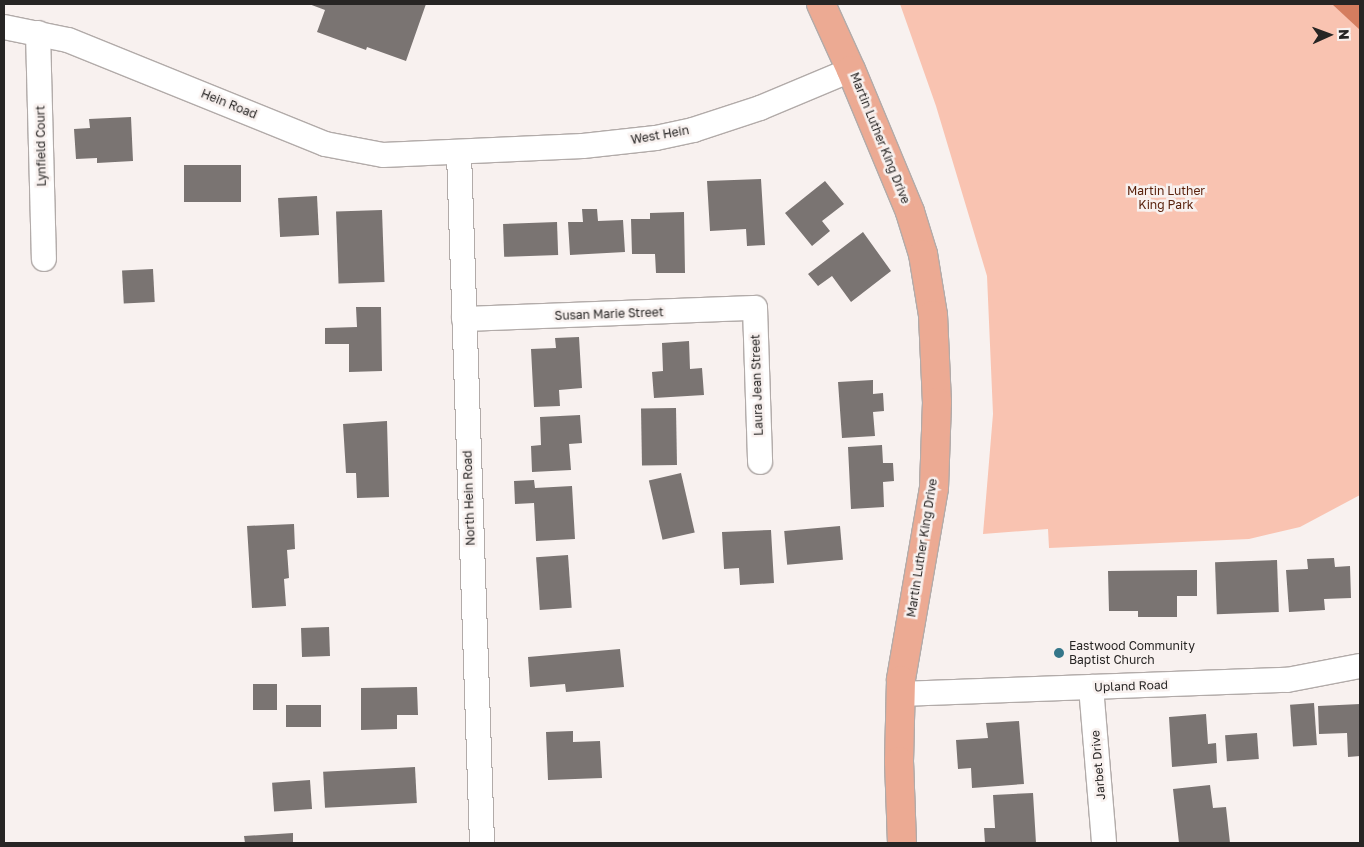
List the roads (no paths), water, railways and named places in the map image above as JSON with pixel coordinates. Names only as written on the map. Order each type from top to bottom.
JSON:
[{"type":"main road","name":"Martin Luther King Drive","points":[[821,4],[852,70],[910,212],[923,254],[933,315],[936,402],[934,488],[906,639],[900,694],[899,761],[902,843]]},
{"type":"street","name":"Hein Road","points":[[4,27],[68,40],[326,144],[383,155],[459,153]]},
{"type":"street","name":"Lynfield Court","points":[[38,33],[44,259]]},
{"type":"street","name":"West Hein","points":[[459,153],[583,146],[656,138],[693,130],[760,108],[852,70]]},
{"type":"street","name":"North Hein Road","points":[[459,153],[482,843]]},
{"type":"street","name":"Susan Marie Street","points":[[464,319],[754,308]]},
{"type":"street","name":"Laura Jean Street","points":[[754,308],[760,462]]},
{"type":"street","name":"Upland Road","points":[[900,694],[1287,680],[1335,673],[1360,666]]},
{"type":"street","name":"Jarbet Drive","points":[[1091,687],[1104,843]]},
{"type":"place","name":"Eastwood Community Baptist Church","points":[[1059,653]]},
{"type":"park label","name":"Martin Luther King Park","points":[[1166,198]]}]
